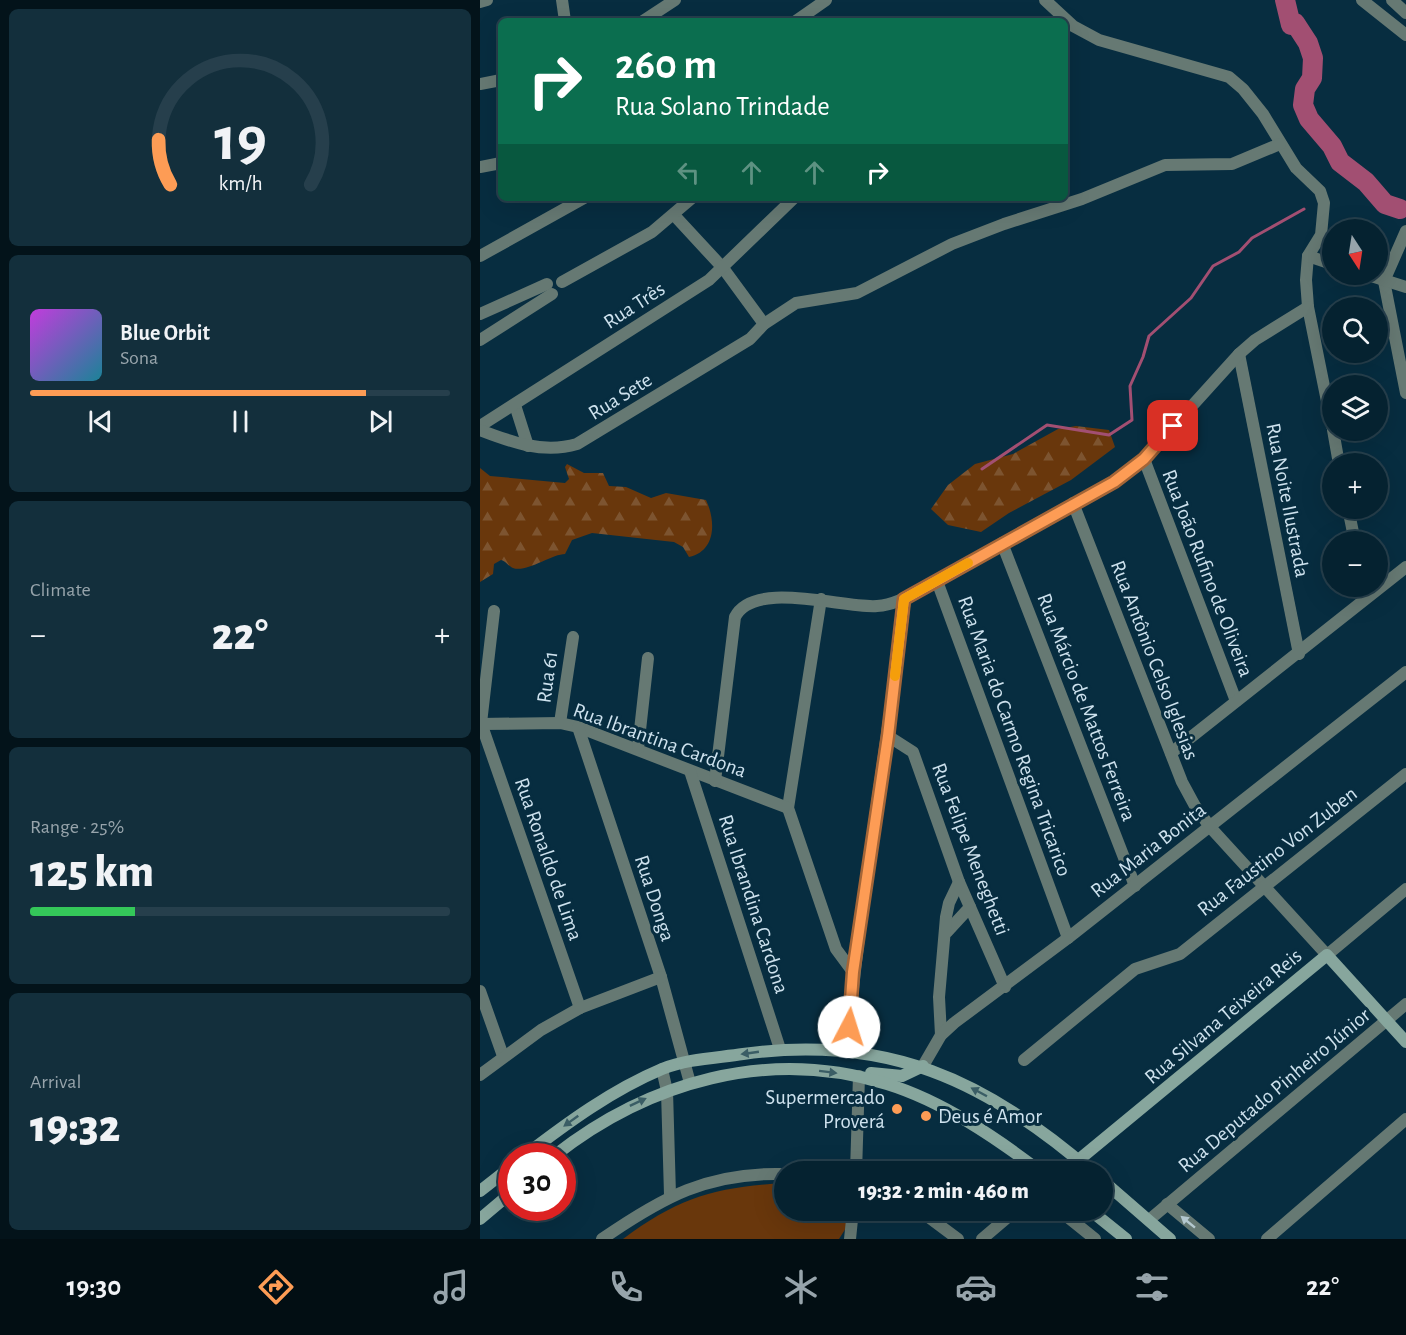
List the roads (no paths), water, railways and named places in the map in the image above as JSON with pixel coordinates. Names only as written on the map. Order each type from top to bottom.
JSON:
[{"type":"main road","points":[[1327,955],[1406,1042]]},
{"type":"main road","name":"Rua Silvana Teixeira Reis","points":[[1079,1161],[1327,955]]},
{"type":"main road","points":[[541,1143],[576,1116],[662,1069],[684,1062],[780,1048],[847,1050],[922,1066],[981,1093],[1038,1126],[1079,1161]]},
{"type":"main road","points":[[859,1076],[871,1073],[902,1076],[922,1066]]},
{"type":"main road","points":[[570,1143],[627,1107],[667,1090],[724,1075],[808,1070],[859,1076],[888,1084],[935,1104],[1024,1161]]},
{"type":"main road","points":[[480,1191],[498,1177]]},
{"type":"main road","points":[[1113,1189],[1170,1239]]},
{"type":"main road","points":[[480,1219],[498,1204]]},
{"type":"main road","points":[[1104,1221],[1126,1239]]},
{"type":"street","points":[[480,2],[487,0]]},
{"type":"street","points":[[562,0],[565,18]]},
{"type":"street","points":[[648,18],[675,0]]},
{"type":"street","points":[[800,18],[826,0]]},
{"type":"street","points":[[1045,0],[1064,18]]},
{"type":"street","points":[[1362,0],[1406,35]]},
{"type":"street","points":[[1392,0],[1405,10]]},
{"type":"street","points":[[1068,21],[1099,40],[1229,78],[1244,89],[1263,114],[1296,168],[1320,191],[1324,203],[1321,235],[1308,256],[1306,280],[1308,307],[1322,378]]},
{"type":"street","points":[[480,84],[498,81]]},
{"type":"street","name":"Rua Sete","points":[[480,428],[528,446],[557,448],[585,441],[750,339],[764,324],[796,303],[857,293],[952,244],[1082,199],[1165,165],[1232,164],[1280,144]]},
{"type":"street","points":[[480,166],[498,163]]},
{"type":"street","points":[[480,256],[579,201]]},
{"type":"street","points":[[480,340],[549,289],[556,278],[562,282],[652,232],[689,201]]},
{"type":"street","name":"Rua Três","points":[[480,428],[723,268],[791,201]]},
{"type":"street","points":[[674,215],[723,268],[764,324]]},
{"type":"street","points":[[1388,272],[1406,231]]},
{"type":"street","points":[[1308,256],[1322,261]]},
{"type":"street","points":[[1388,282],[1406,287]]},
{"type":"street","points":[[1385,285],[1406,393]]},
{"type":"street","points":[[480,314],[549,289]]},
{"type":"street","points":[[715,781],[738,612],[752,602],[808,598],[877,606],[904,599],[1114,482],[1144,459],[1239,354],[1255,340],[1308,307]]},
{"type":"street","name":"Rua Noite Ilustrada","points":[[1239,354],[1299,654]]},
{"type":"street","points":[[515,405],[528,446]]},
{"type":"street","name":"Rua João Rufino de Oliveira","points":[[1144,459],[1236,701]]},
{"type":"street","name":"Rua Antônio Celso Iglesias","points":[[1073,503],[1171,753],[1195,806],[1210,827],[1327,955]]},
{"type":"street","name":"Rua Márcio de Mattos Ferreira","points":[[1002,543],[1135,886]]},
{"type":"street","points":[[1171,753],[1299,654],[1406,567]]},
{"type":"street","name":"Rua Maria do Carmo Regina Tricarico","points":[[937,581],[1068,938]]},
{"type":"street","points":[[821,599],[789,808],[836,948],[853,972]]},
{"type":"street","points":[[847,1050],[853,972],[888,736],[904,599]]},
{"type":"street","points":[[480,724],[494,611]]},
{"type":"street","name":"Rua 61","points":[[560,723],[573,637]]},
{"type":"street","points":[[638,748],[648,658]]},
{"type":"street","name":"Rua Maria Bonita","points":[[922,1066],[941,1035],[1135,886],[1406,672]]},
{"type":"street","name":"Rua Ibrantina Cardona","points":[[480,724],[560,723],[578,727],[638,748],[715,781],[789,808]]},
{"type":"street","name":"Rua Ronaldo de Lima","points":[[480,724],[580,1008]]},
{"type":"street","name":"Rua Donga","points":[[578,727],[661,977],[690,1083]]},
{"type":"street","name":"Rua Felipe Meneghetti","points":[[888,736],[913,752],[960,882],[1005,987]]},
{"type":"street","name":"Rua Ibrandina Cardona","points":[[690,771],[780,1048]]},
{"type":"street","name":"Rua Faustino Von Zuben","points":[[1024,1060],[1135,969],[1172,958],[1406,774]]},
{"type":"street","points":[[941,1035],[939,997],[949,903],[960,882]]},
{"type":"street","name":"Rua Silvana Teixeira Reis","points":[[1327,955],[1406,889]]},
{"type":"street","points":[[947,932],[970,907]]},
{"type":"street","points":[[480,1075],[541,1030],[580,1008],[661,977]]},
{"type":"street","points":[[480,991],[503,1056]]},
{"type":"street","name":"Rua Deputado Pinheiro Júnior","points":[[1149,1220],[1406,1004]]},
{"type":"street","points":[[662,1069],[667,1090],[670,1195]]},
{"type":"street","points":[[856,1161],[859,1076]]},
{"type":"street","points":[[1267,1239],[1406,1119]]},
{"type":"street","points":[[602,1239],[670,1195],[737,1176],[774,1174]]},
{"type":"street","points":[[1167,1204],[1209,1239]]},
{"type":"street","points":[[850,1239],[852,1221]]},
{"type":"street","points":[[934,1221],[958,1239]]},
{"type":"street","points":[[982,1239],[1003,1221]]},
{"type":"street","points":[[1073,1221],[1095,1239]]},
{"type":"waterway","points":[[1285,0],[1291,25],[1295,23],[1308,43],[1313,58],[1312,78],[1305,89],[1303,105],[1309,119],[1332,146],[1340,162],[1366,182],[1385,204],[1400,209]]},
{"type":"waterway","points":[[982,469],[1047,425],[1109,435],[1132,420],[1130,386],[1143,357],[1149,336],[1191,298],[1213,266],[1239,252],[1252,238],[1304,209]]},
{"type":"place","name":"Supermercado Proverá","points":[[897,1109]]},
{"type":"place","name":"Deus é Amor","points":[[926,1116]]}]
